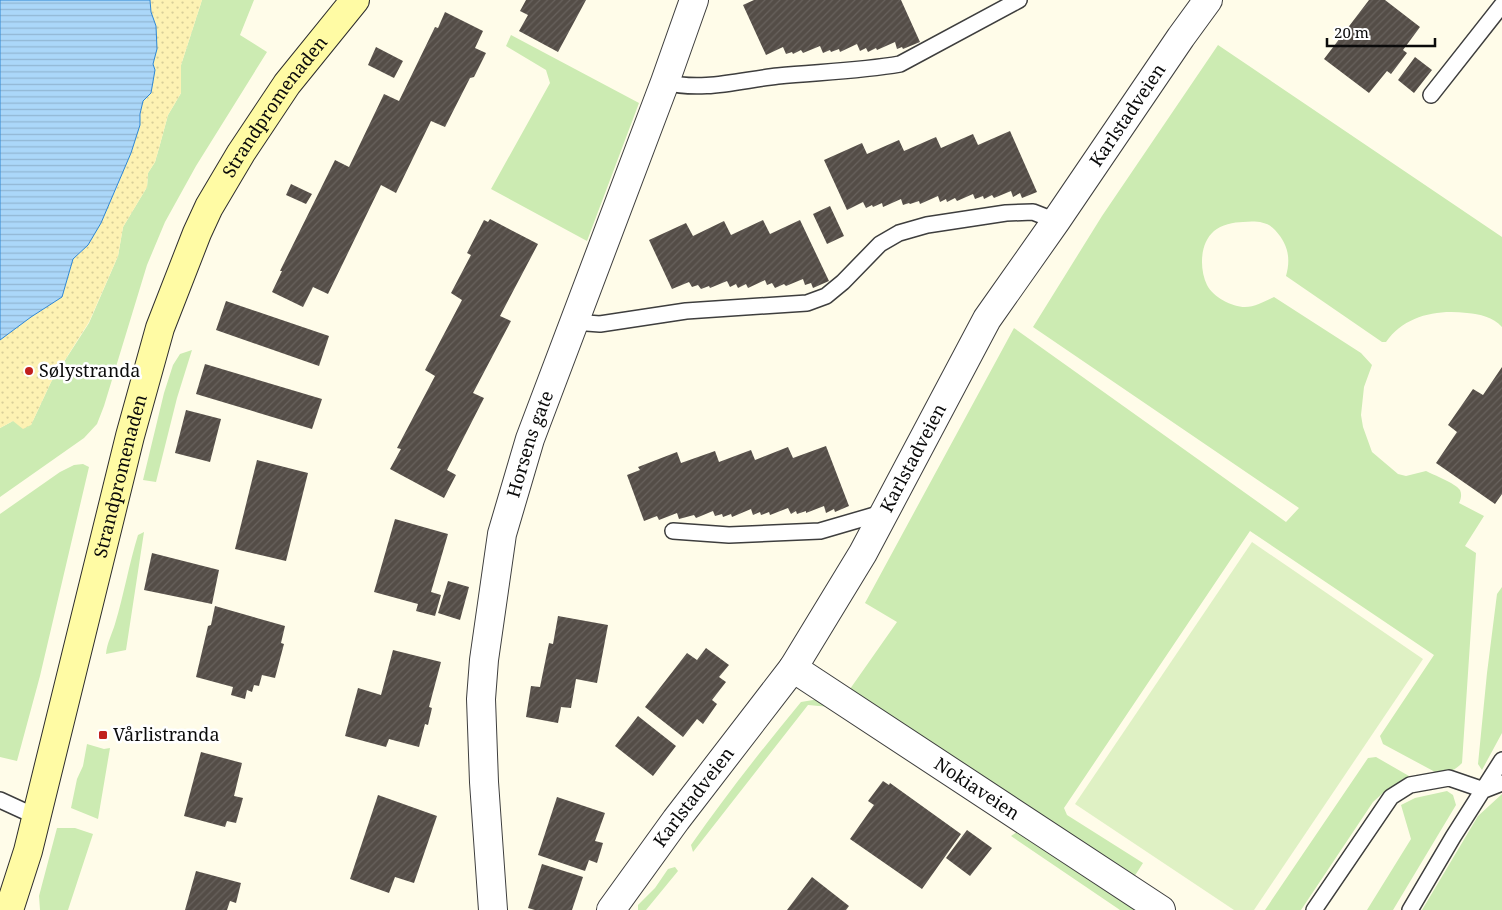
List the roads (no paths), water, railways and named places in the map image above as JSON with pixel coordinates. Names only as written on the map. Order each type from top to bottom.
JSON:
[{"type":"street","name":"Strandpromenaden","points":[[9,910],[37,817],[133,426],[160,328],[209,207],[241,153],[287,84],[355,0]]},
{"type":"street","name":"Horsens gate","points":[[494,910],[481,699],[484,660],[502,534],[530,439],[665,82],[694,0]]},
{"type":"street","name":"Karlstadveien","points":[[611,910],[676,820],[793,668],[863,553],[987,319],[1208,0]]},
{"type":"street","name":"Nokiaveien","points":[[793,668],[1161,910]]},
{"type":"lane","points":[[665,82],[682,87],[714,85],[778,76],[900,64],[1019,0]]},
{"type":"lane","points":[[1431,95],[1502,5]]},
{"type":"lane","points":[[573,322],[600,324],[686,311],[807,303],[826,296],[843,282],[880,244],[899,233],[927,225],[1006,213],[1034,212],[1056,221]]},
{"type":"lane","points":[[674,531],[729,535],[820,530],[885,512]]},
{"type":"lane","points":[[1410,910],[1453,837],[1502,760]]},
{"type":"lane","points":[[1314,910],[1391,797],[1410,785],[1449,778],[1484,790],[1502,783]]},
{"type":"lane","points":[[0,800],[37,817]]},
{"type":"water","points":[[0,0],[150,0],[151,12],[156,26],[157,49],[153,64],[155,70],[151,93],[143,101],[140,125],[131,153],[101,223],[88,245],[73,259],[62,297],[0,340]]},
{"type":"place","name":"Sølystranda","points":[[29,371]]},
{"type":"place","name":"Vårlistranda","points":[[103,735]]}]
